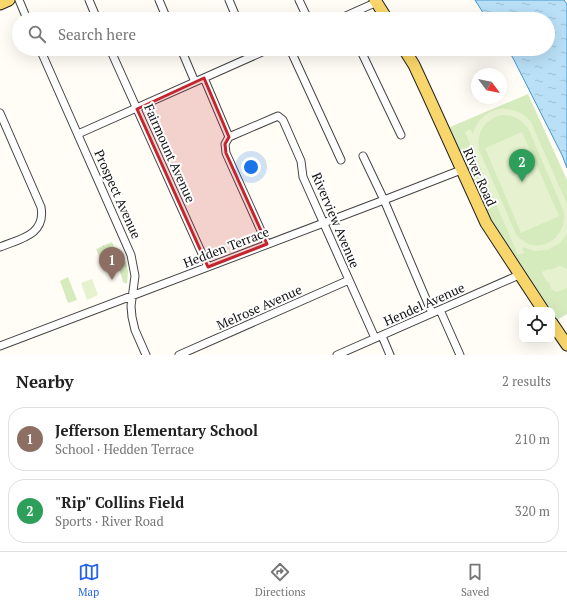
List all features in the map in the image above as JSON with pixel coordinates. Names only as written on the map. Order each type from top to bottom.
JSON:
[{"type":"main road","points":[[0,4],[9,0]]},
{"type":"main road","points":[[376,1],[383,12]]},
{"type":"main road","name":"River Road","points":[[408,56],[414,65],[486,223],[541,307]]},
{"type":"main road","points":[[555,327],[567,345]]},
{"type":"street","points":[[19,0],[24,12]]},
{"type":"street","points":[[89,0],[94,12]]},
{"type":"street","points":[[159,0],[164,12]]},
{"type":"street","points":[[229,0],[235,12]]},
{"type":"street","points":[[299,0],[305,12]]},
{"type":"street","points":[[355,12],[376,1]]},
{"type":"street","name":"Prospect Avenue","points":[[43,56],[131,255],[135,276],[131,306],[132,317],[135,330],[146,355]]},
{"type":"street","name":"Fairmount Avenue","points":[[113,56],[208,267]]},
{"type":"street","points":[[184,56],[195,82]]},
{"type":"street","points":[[78,134],[204,78],[245,56]]},
{"type":"street","points":[[293,56],[340,160]]},
{"type":"street","points":[[363,56],[401,135]]},
{"type":"street","points":[[204,78],[229,137],[225,144],[226,152],[267,244]]},
{"type":"street","points":[[0,247],[32,233],[40,225],[42,213],[41,207],[1,116]]},
{"type":"street","name":"Riverview Avenue","points":[[229,137],[278,116],[282,118],[301,161],[303,177],[349,280],[378,337],[390,355]]},
{"type":"street","points":[[363,156],[384,200],[432,313]]},
{"type":"street","name":"Hedden Terrace","points":[[0,346],[267,244],[324,224],[461,170]]},
{"type":"street","name":"Hendel Avenue","points":[[338,355],[519,275]]},
{"type":"street","name":"Melrose Avenue","points":[[179,355],[349,280]]},
{"type":"street","points":[[440,310],[460,355]]},
{"type":"highlighted area","points":[[204,78],[229,137],[225,144],[226,153],[267,244],[208,267],[137,109]]},
{"type":"green space","points":[[528,94],[567,180],[567,314],[555,321],[555,307],[541,307],[519,275],[443,130]]},
{"type":"green space","points":[[494,110],[513,110],[521,113],[531,122],[567,204],[567,234],[560,243],[547,250],[535,251],[522,247],[524,253],[518,255],[465,132],[470,129],[473,134],[479,121]],"holes":[[[506,115],[523,122],[528,128],[564,212],[564,222],[560,231],[555,238],[548,243],[532,245],[524,241],[516,234],[479,150],[478,143],[480,132],[486,123],[496,117]]]},
{"type":"green space","points":[[522,132],[559,216],[521,233],[485,148]]},
{"type":"green space","points":[[112,242],[118,255],[102,262],[96,249]]},
{"type":"green space","points":[[126,261],[128,272],[127,284],[123,282],[118,264]]},
{"type":"green space","points":[[560,266],[567,269],[567,288],[557,292],[551,289],[549,282],[547,282],[542,273],[543,271]]},
{"type":"green space","points":[[68,277],[77,300],[68,303],[60,281]]},
{"type":"green space","points":[[92,279],[98,295],[87,300],[81,283]]},
{"type":"water","points":[[475,0],[564,0],[567,4],[567,168],[562,155],[512,56],[555,56],[555,12],[483,12]]},
{"type":"place","name":"\"Rip\" Collins Field","points":[[522,182]]},
{"type":"place","name":"Jefferson Elementary School","points":[[112,280]]}]
